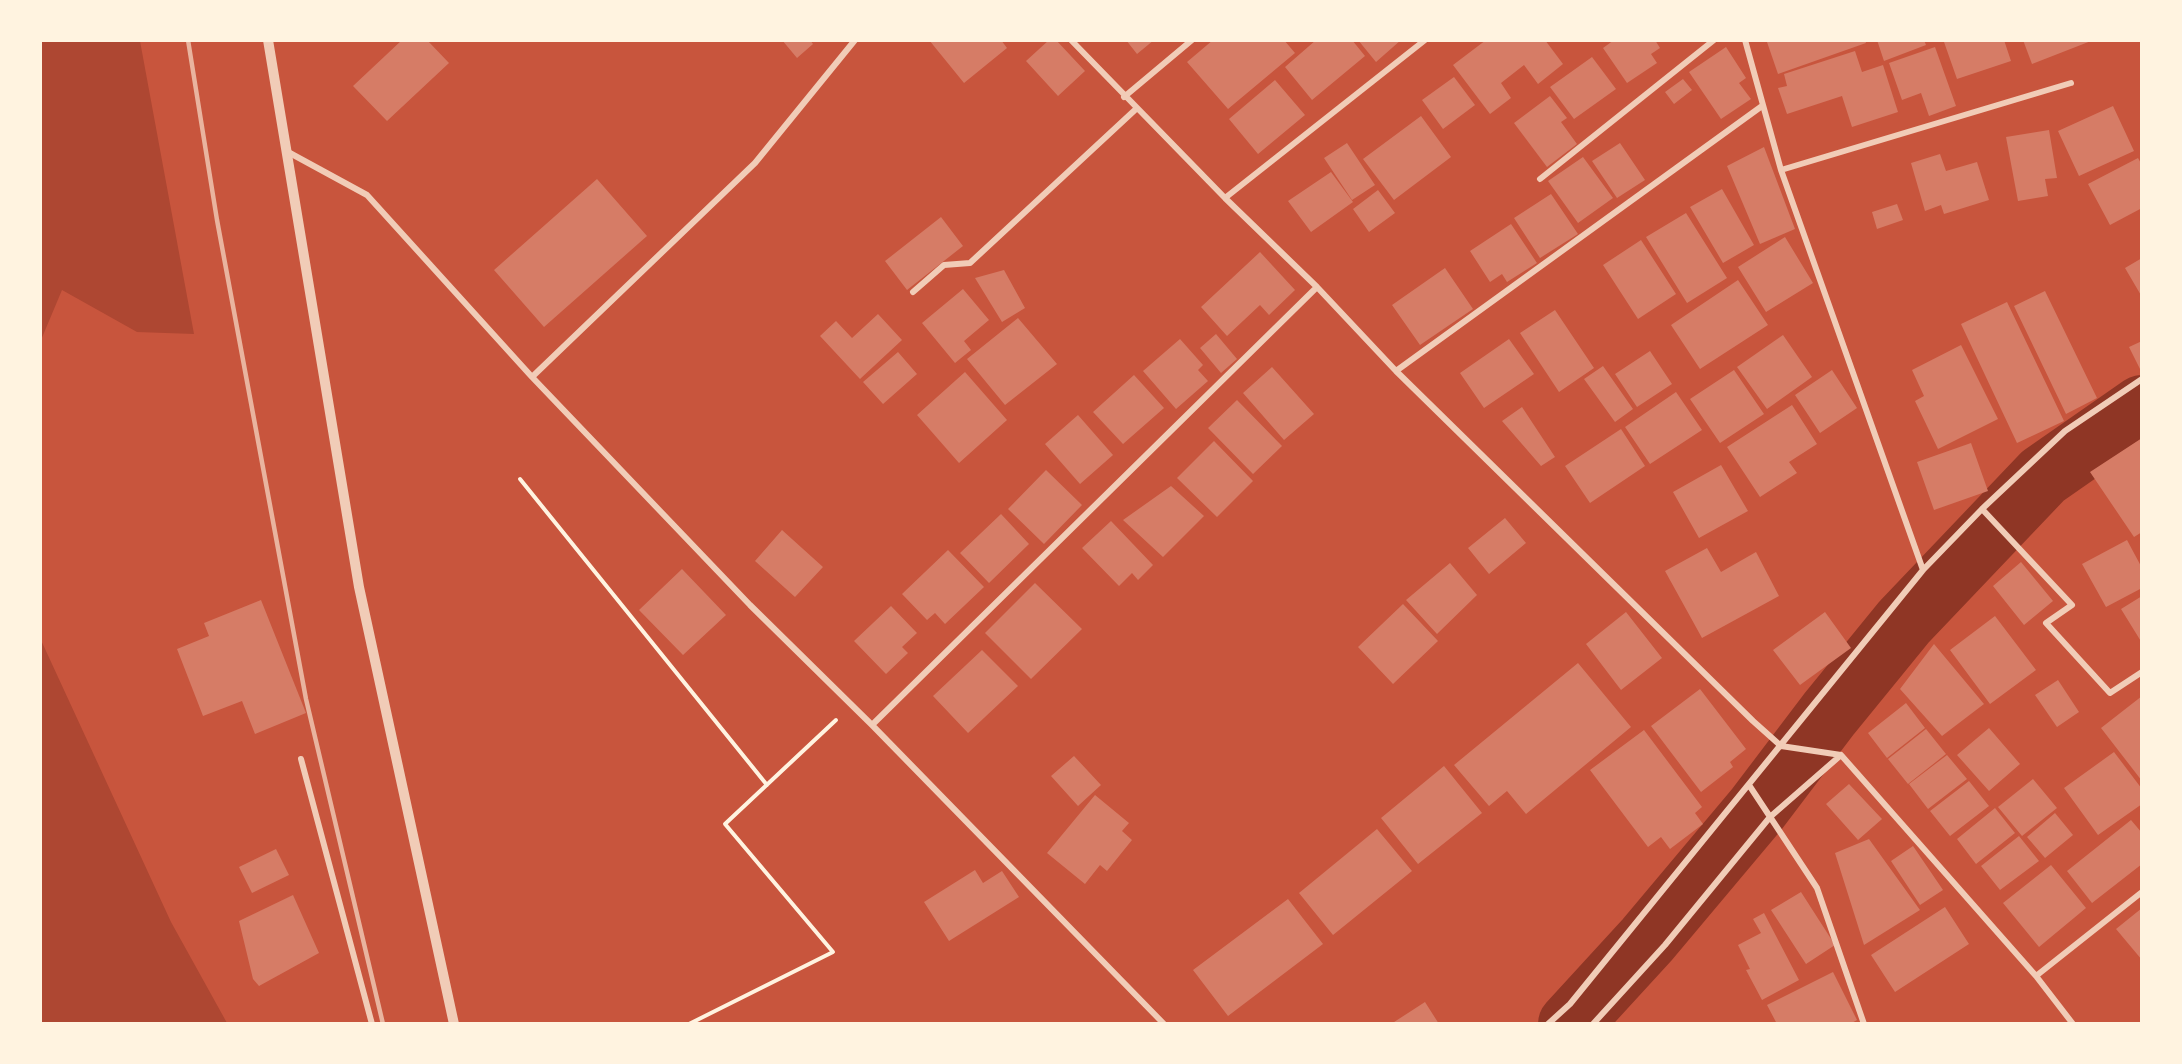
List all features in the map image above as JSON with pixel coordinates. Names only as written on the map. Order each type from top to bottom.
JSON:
[{"type":"street","points":[[268,40],[359,587],[454,1023]]},
{"type":"street","points":[[532,377],[754,163],[855,40]]},
{"type":"street","points":[[1071,40],[1124,97],[1317,287],[1396,371],[1781,746],[1840,754],[2036,976],[2073,1023]]},
{"type":"street","points":[[1124,97],[1192,40]]},
{"type":"street","points":[[1225,198],[1425,40]]},
{"type":"street","points":[[1540,179],[1713,40]]},
{"type":"street","points":[[1745,40],[1781,170],[1923,570]]},
{"type":"street","points":[[1781,170],[2071,83]]},
{"type":"street","points":[[1396,371],[1762,106]]},
{"type":"street","points":[[913,292],[944,265],[970,263],[1136,109]]},
{"type":"street","points":[[288,152],[367,195],[532,377],[750,605],[872,725],[1164,1023]]},
{"type":"street","points":[[872,725],[1317,287]]},
{"type":"street","points":[[1548,1023],[1570,1004],[1923,570],[1982,509],[2065,431],[2142,379]]},
{"type":"street","points":[[1982,509],[2072,605],[2046,623],[2110,693],[2142,672]]},
{"type":"street","points":[[1593,1023],[1665,945],[1770,817],[1840,754]]},
{"type":"street","points":[[301,759],[372,1023]]},
{"type":"street","points":[[1749,785],[1817,888],[1864,1023]]},
{"type":"street","points":[[2036,976],[2142,892]]},
{"type":"path","points":[[520,479],[767,785]]},
{"type":"path","points":[[689,1023],[833,952],[725,825],[852,705]]},
{"type":"shaded area","points":[[41,40],[140,41],[194,334],[137,332],[62,290],[41,340]]},
{"type":"shaded area","points":[[40,638],[171,922],[227,1023],[41,1023]]},
{"type":"building","points":[[402,40],[427,40],[449,63],[387,121],[353,86]]},
{"type":"building","points":[[782,40],[810,40],[813,44],[797,58]]},
{"type":"building","points":[[929,40],[1001,40],[1007,48],[964,83]]},
{"type":"building","points":[[1049,40],[1056,40],[1085,71],[1058,96],[1026,61]]},
{"type":"building","points":[[1126,40],[1154,40],[1137,54]]},
{"type":"building","points":[[1213,40],[1284,40],[1295,53],[1228,109],[1187,62]]},
{"type":"building","points":[[1316,40],[1352,40],[1365,56],[1312,100],[1285,67]]},
{"type":"building","points":[[1358,40],[1401,40],[1376,62]]},
{"type":"building","points":[[1486,40],[1545,40],[1563,64],[1538,84],[1524,65],[1501,83],[1511,98],[1490,114],[1453,65]]},
{"type":"building","points":[[1614,40],[1655,40],[1660,48],[1651,54],[1657,63],[1627,83],[1603,48]]},
{"type":"building","points":[[1770,40],[1865,40],[1866,43],[1778,74],[1767,42]]},
{"type":"building","points":[[1877,40],[1924,40],[1926,45],[1884,61]]},
{"type":"building","points":[[1948,40],[2004,40],[2011,61],[1957,79],[1944,42]]},
{"type":"building","points":[[2023,40],[2091,40],[2091,41],[2032,64]]},
{"type":"building","points":[[1726,47],[1746,78],[1739,83],[1751,99],[1721,119],[1689,72]]},
{"type":"building","points":[[1935,47],[1956,106],[1929,116],[1921,93],[1902,100],[1889,63]]},
{"type":"building","points":[[1855,51],[1862,72],[1883,65],[1898,112],[1852,127],[1842,96],[1787,114],[1778,88],[1787,86],[1784,74]]},
{"type":"building","points":[[1592,57],[1616,89],[1574,119],[1550,87]]},
{"type":"building","points":[[1454,77],[1475,105],[1443,129],[1422,100]]},
{"type":"building","points":[[1683,79],[1692,90],[1674,104],[1665,92]]},
{"type":"building","points":[[1275,80],[1305,115],[1258,154],[1229,119]]},
{"type":"building","points":[[1550,96],[1567,118],[1561,122],[1577,144],[1547,167],[1514,123]]},
{"type":"building","points":[[2113,106],[2134,151],[2079,176],[2058,131]]},
{"type":"building","points":[[1421,116],[1451,157],[1394,200],[1363,159]]},
{"type":"building","points":[[2049,130],[2057,178],[2045,179],[2048,196],[2018,201],[2006,137]]},
{"type":"building","points":[[1347,143],[1375,185],[1352,200],[1324,158]]},
{"type":"building","points":[[1620,143],[1645,180],[1617,198],[1592,161]]},
{"type":"building","points":[[1764,147],[1795,229],[1760,244],[1727,166]]},
{"type":"building","points":[[1940,154],[1946,171],[1977,162],[1989,200],[1944,214],[1941,205],[1925,211],[1911,163]]},
{"type":"building","points":[[1583,157],[1613,198],[1578,223],[1548,181]]},
{"type":"building","points":[[2138,158],[2142,165],[2142,208],[2110,225],[2088,184]]},
{"type":"building","points":[[1331,172],[1353,202],[1311,232],[1288,201]]},
{"type":"building","points":[[597,179],[647,236],[544,327],[494,270]]},
{"type":"building","points":[[1722,189],[1754,245],[1723,263],[1690,207]]},
{"type":"building","points":[[1378,190],[1395,213],[1369,232],[1353,209]]},
{"type":"building","points":[[1551,194],[1578,234],[1540,258],[1514,218]]},
{"type":"building","points":[[1897,204],[1903,220],[1877,229],[1872,212]]},
{"type":"building","points":[[1686,213],[1727,278],[1687,303],[1646,237]]},
{"type":"building","points":[[941,217],[963,246],[907,290],[885,261]]},
{"type":"building","points":[[1511,224],[1537,263],[1507,282],[1502,274],[1490,282],[1470,251]]},
{"type":"building","points":[[1785,237],[1813,283],[1766,312],[1738,267]]},
{"type":"building","points":[[1641,240],[1676,294],[1638,319],[1603,265]]},
{"type":"building","points":[[1260,252],[1295,290],[1269,315],[1260,305],[1227,336],[1201,307]]},
{"type":"building","points":[[2142,258],[2142,297],[2125,268]]},
{"type":"building","points":[[1445,268],[1473,309],[1420,345],[1392,305]]},
{"type":"building","points":[[1004,270],[1025,308],[1002,322],[975,278]]},
{"type":"building","points":[[1738,280],[1768,325],[1700,369],[1671,325]]},
{"type":"building","points":[[963,289],[989,320],[964,341],[971,350],[955,363],[922,323]]},
{"type":"building","points":[[2045,291],[2097,398],[2066,414],[2014,306]]},
{"type":"building","points":[[2007,302],[2064,421],[2017,443],[1961,324]]},
{"type":"building","points":[[1555,310],[1594,368],[1559,392],[1520,333]]},
{"type":"building","points":[[878,314],[902,340],[860,379],[820,336],[836,321],[852,338]]},
{"type":"building","points":[[1018,318],[1057,364],[1005,405],[967,359]]},
{"type":"building","points":[[1216,334],[1237,359],[1221,373],[1200,348]]},
{"type":"building","points":[[1783,335],[1812,377],[1767,409],[1737,367]]},
{"type":"building","points":[[1180,339],[1203,365],[1198,370],[1208,381],[1176,409],[1143,371]]},
{"type":"building","points":[[1509,339],[1534,374],[1484,408],[1460,373]]},
{"type":"building","points":[[2142,341],[2142,373],[2129,347]]},
{"type":"building","points":[[1961,345],[1998,419],[1938,449],[1915,401],[1924,396],[1912,370]]},
{"type":"building","points":[[1650,351],[1672,384],[1637,407],[1615,374]]},
{"type":"building","points":[[898,352],[917,374],[883,404],[863,382]]},
{"type":"building","points":[[1603,366],[1633,409],[1615,422],[1584,379]]},
{"type":"building","points":[[1272,367],[1314,414],[1284,440],[1243,393]]},
{"type":"building","points":[[1734,370],[1764,414],[1720,443],[1690,399]]},
{"type":"building","points":[[1832,370],[1857,408],[1820,433],[1795,395]]},
{"type":"building","points":[[965,372],[1007,420],[959,463],[917,415]]},
{"type":"building","points":[[1134,375],[1164,408],[1123,444],[1093,412]]},
{"type":"building","points":[[1676,392],[1702,430],[1650,464],[1625,427]]},
{"type":"building","points":[[1237,400],[1282,446],[1253,474],[1208,428]]},
{"type":"building","points":[[1792,405],[1817,444],[1789,462],[1797,473],[1760,497],[1727,447]]},
{"type":"building","points":[[1522,407],[1555,457],[1541,466],[1502,421]]},
{"type":"building","points":[[1078,415],[1113,455],[1080,484],[1045,444]]},
{"type":"building","points":[[1621,429],[1645,466],[1590,503],[1565,466]]},
{"type":"building","points":[[2142,438],[2142,532],[2134,537],[2090,472]]},
{"type":"building","points":[[1214,441],[1253,481],[1217,517],[1177,478]]},
{"type":"building","points":[[1971,443],[1988,491],[1934,510],[1917,462]]},
{"type":"building","points":[[1721,465],[1748,511],[1699,538],[1673,492]]},
{"type":"building","points":[[1046,470],[1082,505],[1044,544],[1008,509]]},
{"type":"building","points":[[1171,486],[1204,516],[1163,557],[1123,520]]},
{"type":"building","points":[[1001,514],[1029,544],[989,583],[960,553]]},
{"type":"building","points":[[1505,518],[1526,543],[1489,574],[1468,548]]},
{"type":"building","points":[[1111,521],[1153,565],[1138,580],[1132,573],[1119,586],[1082,548]]},
{"type":"building","points":[[782,530],[823,567],[795,597],[755,561]]},
{"type":"building","points":[[2127,540],[2142,568],[2142,588],[2106,607],[2082,564]]},
{"type":"building","points":[[1707,548],[1721,572],[1756,552],[1779,596],[1702,638],[1665,571]]},
{"type":"building","points":[[948,550],[984,587],[945,624],[935,613],[927,620],[902,594]]},
{"type":"building","points":[[2021,562],[2053,601],[2024,625],[1993,586]]},
{"type":"building","points":[[1450,563],[1477,595],[1437,634],[1406,600]]},
{"type":"building","points":[[682,569],[726,615],[683,655],[639,610]]},
{"type":"building","points":[[1035,583],[1082,629],[1031,679],[985,633]]},
{"type":"building","points":[[2142,596],[2142,643],[2121,609]]},
{"type":"building","points":[[261,600],[306,713],[255,734],[242,701],[203,716],[177,649],[209,636],[204,623]]},
{"type":"building","points":[[1403,604],[1438,641],[1393,684],[1358,647]]},
{"type":"building","points":[[891,606],[917,633],[902,647],[908,653],[886,674],[854,641]]},
{"type":"building","points":[[1626,612],[1662,658],[1621,690],[1586,644]]},
{"type":"building","points":[[1825,612],[1851,648],[1800,685],[1773,650]]},
{"type":"building","points":[[1995,616],[2036,670],[1990,704],[1950,650]]},
{"type":"building","points":[[1934,644],[1984,704],[1942,736],[1900,689]]},
{"type":"building","points":[[982,650],[1018,686],[968,733],[933,696]]},
{"type":"building","points":[[1578,663],[1631,727],[1526,814],[1507,791],[1489,806],[1454,765]]},
{"type":"building","points":[[2058,680],[2079,712],[2057,727],[2035,695]]},
{"type":"building","points":[[1700,689],[1746,749],[1730,762],[1733,767],[1701,792],[1651,726]]},
{"type":"building","points":[[2142,696],[2142,781],[2101,728]]},
{"type":"building","points":[[1906,703],[1925,728],[1887,758],[1868,733]]},
{"type":"building","points":[[1989,728],[2020,764],[1989,791],[1957,755]]},
{"type":"building","points":[[1926,729],[1946,754],[1908,784],[1888,759]]},
{"type":"building","points":[[1644,730],[1702,807],[1695,813],[1703,824],[1670,849],[1661,837],[1648,847],[1590,770]]},
{"type":"building","points":[[2114,752],[2142,789],[2142,804],[2098,835],[2064,788]]},
{"type":"building","points":[[1947,755],[1967,779],[1928,809],[1909,784]]},
{"type":"building","points":[[1074,756],[1101,785],[1078,806],[1051,776]]},
{"type":"building","points":[[1444,766],[1482,813],[1418,864],[1381,818]]},
{"type":"building","points":[[2033,779],[2057,808],[2022,836],[1998,807]]},
{"type":"building","points":[[1969,781],[1989,806],[1950,836],[1930,811]]},
{"type":"building","points":[[1849,784],[1882,819],[1858,840],[1826,804]]},
{"type":"building","points":[[1095,795],[1129,823],[1122,831],[1132,840],[1107,871],[1100,865],[1085,884],[1047,853]]},
{"type":"building","points":[[1995,808],[2015,833],[1976,864],[1957,839]]},
{"type":"building","points":[[2055,813],[2073,835],[2045,858],[2027,837]]},
{"type":"building","points":[[2131,820],[2142,833],[2142,864],[2092,903],[2067,871]]},
{"type":"building","points":[[1377,829],[1412,871],[1333,935],[1299,893]]},
{"type":"building","points":[[2019,836],[2039,861],[2000,890],[1981,866]]},
{"type":"building","points":[[1869,839],[1920,910],[1864,945],[1835,853]]},
{"type":"building","points":[[1913,846],[1943,890],[1920,905],[1891,861]]},
{"type":"building","points":[[276,849],[289,875],[252,893],[239,867]]},
{"type":"building","points":[[2051,865],[2086,908],[2039,947],[2003,903]]},
{"type":"building","points":[[975,870],[983,883],[1002,871],[1019,897],[949,941],[924,902]]},
{"type":"building","points":[[1801,892],[1835,945],[1806,964],[1771,910]]},
{"type":"building","points":[[293,895],[319,953],[259,986],[253,979],[239,921]]},
{"type":"building","points":[[1288,899],[1323,944],[1228,1016],[1193,970]]},
{"type":"building","points":[[1945,907],[1969,944],[1895,992],[1871,955]]},
{"type":"building","points":[[2142,908],[2142,960],[2116,929]]},
{"type":"building","points":[[1764,913],[1799,980],[1762,1000],[1746,970],[1750,969],[1738,945],[1761,933],[1753,919]]},
{"type":"building","points":[[1833,972],[1857,1020],[1850,1024],[1777,1024],[1767,1005]]},
{"type":"building","points":[[1425,1002],[1439,1024],[1391,1024]]},
{"type":"waterway","points":[[1570,1024],[1647,940],[1757,809],[1829,714],[1904,622],[2043,476],[2142,407]]},
{"type":"railway","points":[[188,40],[217,220],[306,699],[383,1024]]}]
